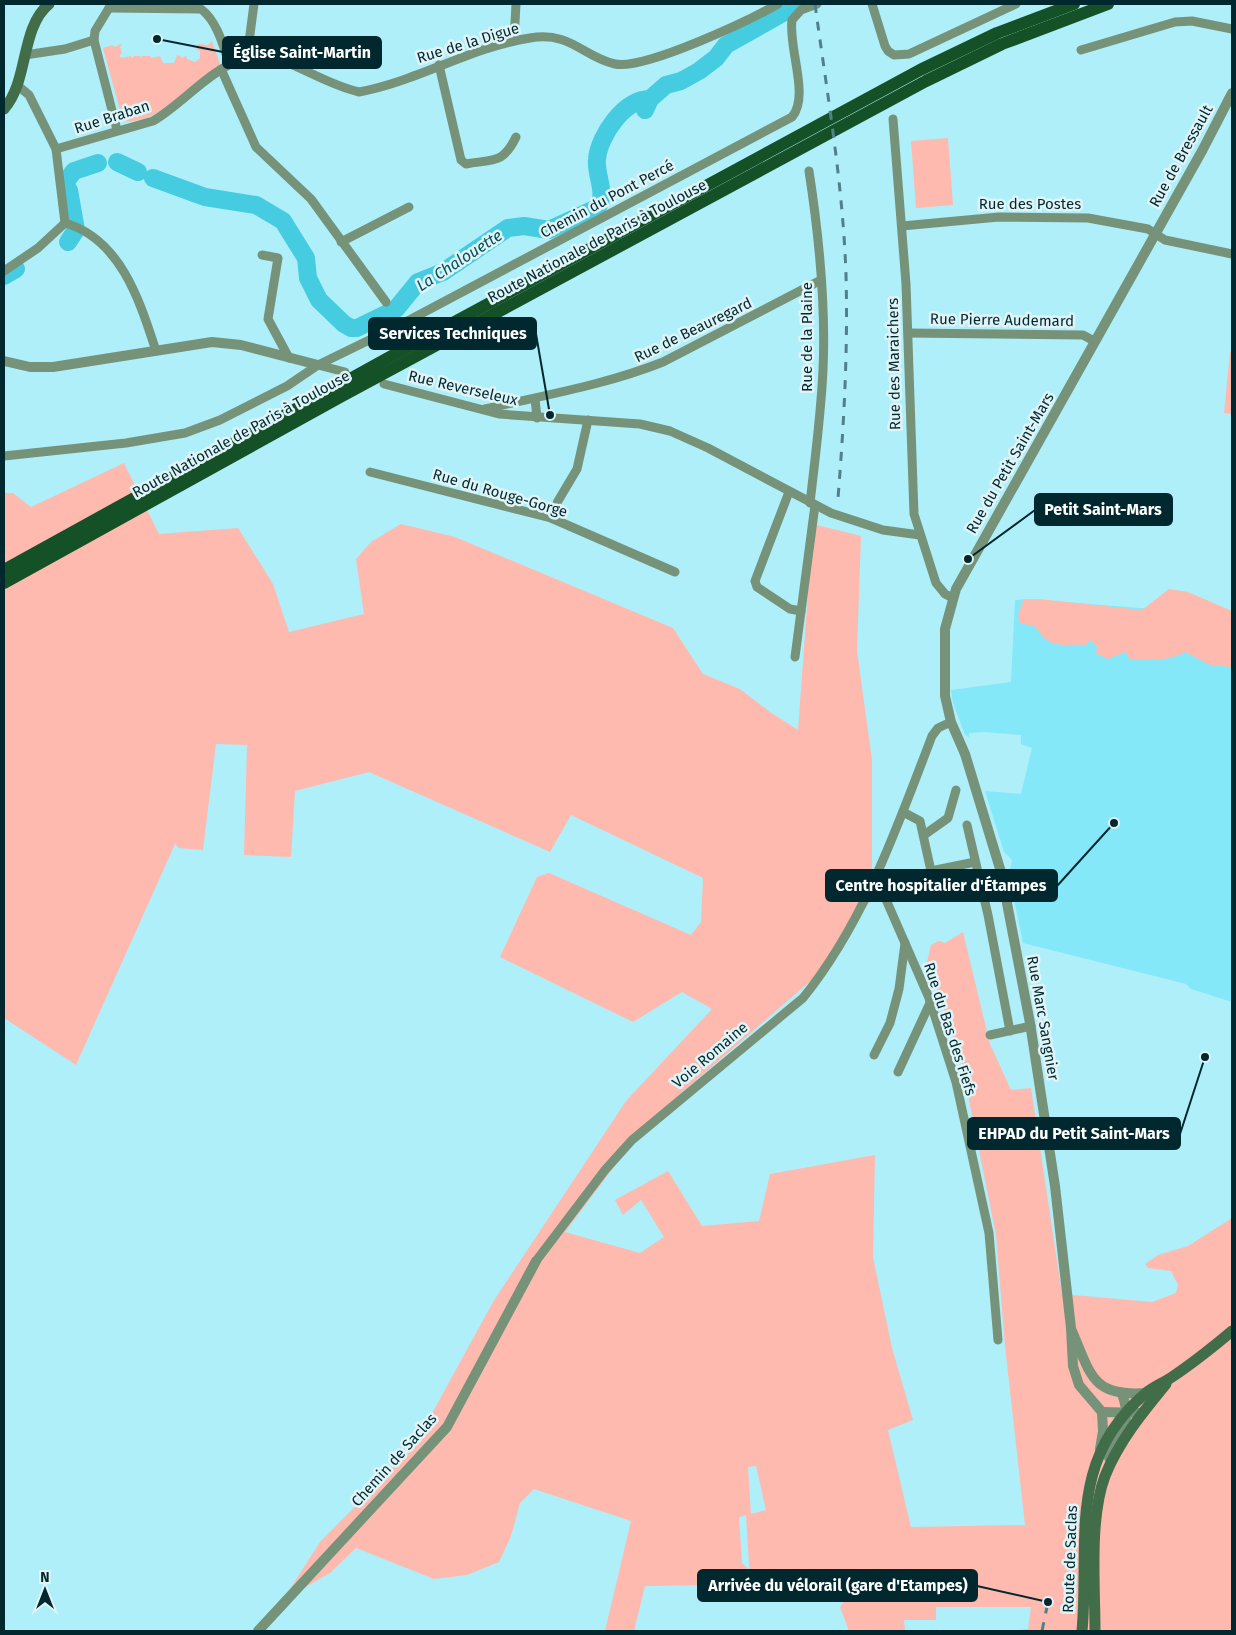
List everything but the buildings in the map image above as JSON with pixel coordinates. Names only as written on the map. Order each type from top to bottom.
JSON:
[{"type":"main road","points":[[4,109],[17,84],[38,14],[49,4]]},
{"type":"main road","name":"Route Nationale de Paris à Toulouse","points":[[4,570],[371,367],[920,70],[997,33],[1074,4]]},
{"type":"main road","name":"Route Nationale de Paris à Toulouse","points":[[4,583],[342,396],[926,81],[1002,44],[1108,4]]},
{"type":"main road","points":[[1172,1377],[1232,1331]]},
{"type":"main road","name":"Route de Saclas","points":[[1083,1626],[1084,1513],[1099,1454],[1110,1434],[1126,1414],[1146,1393],[1172,1377]]},
{"type":"main road","name":"Route de Saclas","points":[[1094,1631],[1095,1555],[1100,1499],[1106,1476],[1133,1424],[1172,1377]]},
{"type":"street","points":[[247,57],[254,4]]},
{"type":"street","points":[[514,41],[516,4]]},
{"type":"street","name":"Rue de la Digue","points":[[247,57],[279,59],[359,92],[514,41],[547,36],[562,39],[602,59],[628,65],[651,60],[758,15],[778,4]]},
{"type":"street","name":"Chemin du Pont Percé","points":[[318,365],[425,312],[792,117],[800,101],[791,36],[792,20],[801,10],[817,4]]},
{"type":"street","points":[[872,4],[885,46],[888,51],[901,55],[909,54],[1016,4]]},
{"type":"street","points":[[117,130],[94,40],[95,31],[109,6],[201,9],[207,14],[220,36],[225,66],[256,147],[311,200],[386,302]]},
{"type":"street","points":[[1081,50],[1175,22],[1192,21],[1232,29]]},
{"type":"street","points":[[25,55],[65,49],[94,40]]},
{"type":"street","name":"Rue Braban","points":[[56,150],[117,130],[153,121],[166,114],[225,66],[247,57]]},
{"type":"street","points":[[439,65],[461,160],[466,164],[502,157],[508,153],[516,137]]},
{"type":"street","points":[[17,84],[29,95],[56,150],[73,225],[92,236],[127,274],[136,293],[156,351]]},
{"type":"street","name":"Rue de Bressault","points":[[1156,233],[1232,93]]},
{"type":"street","name":"Rue des Maraichers","points":[[893,119],[908,333],[912,502],[920,535],[936,583],[945,594],[953,598]]},
{"type":"street","name":"Rue de la Plaine","points":[[795,657],[812,504],[823,369],[818,234],[809,171]]},
{"type":"street","points":[[341,242],[409,207]]},
{"type":"street","name":"Rue des Postes","points":[[902,226],[999,217],[1088,218],[1148,229],[1166,240],[1232,254]]},
{"type":"street","points":[[4,271],[73,225]]},
{"type":"street","name":"Rue du Petit Saint-Mars","points":[[951,722],[945,696],[943,646],[948,613],[956,589],[1094,340],[1156,233]]},
{"type":"street","points":[[262,255],[278,258],[268,319],[289,358]]},
{"type":"street","name":"Rue de Beauregard","points":[[483,410],[597,384],[663,362],[821,280]]},
{"type":"street","name":"Rue Pierre Audemard","points":[[908,333],[1083,335],[1094,340]]},
{"type":"street","points":[[4,362],[30,367],[54,367],[212,342],[241,345],[345,372]]},
{"type":"street","points":[[4,456],[126,444],[185,433],[258,402],[287,386],[318,365]]},
{"type":"street","name":"Rue Reverseleux","points":[[384,384],[499,414],[640,424],[670,432],[708,448],[812,504],[851,520],[884,530],[920,535]]},
{"type":"street","points":[[534,399],[537,418]]},
{"type":"street","points":[[551,518],[558,501],[577,469],[588,420]]},
{"type":"street","name":"Rue du Rouge-Gorge","points":[[370,472],[551,518],[675,572]]},
{"type":"street","points":[[789,492],[755,581],[757,587],[790,609],[801,611]]},
{"type":"street","points":[[951,722],[938,728],[932,736],[903,812],[920,821],[931,871],[975,862]]},
{"type":"street","name":"Rue Marc Sangnier","points":[[951,722],[968,763],[1001,872],[1030,1026],[1055,1186],[1071,1328],[1073,1366],[1079,1385],[1102,1412]]},
{"type":"street","points":[[924,835],[948,818],[956,790]]},
{"type":"street","name":"Voie Romaine","points":[[536,1261],[605,1170],[632,1140],[802,998],[835,953],[874,883],[903,812]]},
{"type":"street","points":[[967,826],[1010,1031]]},
{"type":"street","name":"Rue du Bas des Fiefs","points":[[874,883],[884,895],[905,942],[930,1003],[956,1082],[989,1233],[998,1340]]},
{"type":"street","points":[[874,1055],[890,1023],[900,989],[905,942]]},
{"type":"street","points":[[898,1072],[930,1003]]},
{"type":"street","points":[[990,1035],[1030,1026]]},
{"type":"street","name":"Chemin de Saclas","points":[[258,1631],[447,1427],[536,1261]]},
{"type":"street","name":"Rue Marc Sangnier","points":[[1071,1328],[1092,1375],[1101,1386],[1122,1394],[1146,1393]]},
{"type":"street","points":[[1106,1476],[1109,1454],[1127,1421],[1122,1394]]},
{"type":"street","points":[[1099,1454],[1103,1431],[1102,1412],[1142,1413]]},
{"type":"street","points":[[1083,1626],[1094,1631]]},
{"type":"shaded area","points":[[212,41],[220,64],[175,102],[161,111],[135,121],[123,121],[103,48],[112,45],[115,47],[122,43],[120,47],[122,53],[119,56],[122,58],[150,56],[151,58],[160,56],[163,63],[174,63],[177,55],[183,58],[186,55],[187,59],[195,62],[200,58],[200,51],[196,49],[198,44],[208,45]]},
{"type":"shaded area","points":[[948,138],[953,205],[916,208],[911,141]]},
{"type":"shaded area","points":[[1230,352],[1232,352],[1232,414],[1224,413]]},
{"type":"shaded area","points":[[124,463],[159,534],[238,528],[273,584],[289,632],[364,614],[356,559],[371,542],[401,524],[455,537],[673,628],[703,674],[740,689],[798,730],[813,524],[861,536],[857,651],[872,760],[872,899],[815,977],[647,1123],[565,1232],[640,1253],[664,1237],[641,1200],[623,1215],[615,1200],[668,1171],[702,1226],[759,1221],[770,1174],[875,1155],[873,1257],[892,1348],[913,1420],[888,1430],[911,1527],[1025,1525],[1005,1346],[996,1235],[960,1055],[927,962],[931,945],[939,941],[945,943],[963,932],[990,1044],[1011,1090],[1031,1088],[1062,1294],[1152,1302],[1176,1293],[1178,1285],[1171,1271],[1148,1268],[1145,1264],[1158,1255],[1188,1246],[1232,1218],[1232,1631],[1007,1631],[1028,1629],[1031,1607],[936,1607],[936,1620],[904,1620],[905,1631],[849,1631],[840,1607],[848,1596],[853,1583],[645,1586],[634,1631],[605,1631],[631,1521],[534,1489],[520,1503],[511,1536],[499,1562],[467,1575],[434,1579],[356,1548],[330,1573],[283,1600],[320,1542],[413,1448],[493,1302],[626,1101],[712,1009],[682,992],[633,1022],[500,957],[537,877],[549,873],[691,935],[701,922],[703,878],[571,815],[550,852],[369,772],[295,791],[291,857],[244,855],[247,745],[216,744],[203,850],[179,848],[175,844],[76,1065],[4,1018],[4,493],[13,493],[31,507]],"holes":[[[756,1466],[766,1510],[751,1514],[748,1467]],[[746,1515],[750,1580],[748,1568],[742,1563],[739,1517]]]},
{"type":"shaded area","points":[[1169,589],[1188,592],[1232,611],[1232,667],[1210,665],[1185,652],[1166,659],[1130,659],[1125,652],[1108,659],[1095,653],[1098,648],[1090,640],[1086,645],[1051,643],[1036,627],[1020,623],[1018,616],[1023,600],[1039,599],[1142,610]]},
{"type":"shaded area","points":[[1026,599],[1178,611],[1232,630],[1232,1002],[1191,989],[1186,984],[1023,943],[1009,875],[1012,860],[1004,852],[985,791],[1021,794],[1032,748],[1021,744],[1021,735],[984,732],[969,733],[969,737],[965,735],[953,703],[951,690],[1011,682],[1015,600]]},
{"type":"waterway","name":"La Chalouette","points":[[645,110],[650,99],[666,85],[681,81],[699,71],[716,58],[726,45],[799,4]]},
{"type":"waterway","name":"La Chalouette","points":[[153,178],[205,197],[256,205],[283,221],[306,258],[308,278],[319,300],[344,324],[351,328],[357,328],[396,309],[418,282],[443,272],[508,228],[524,226],[549,230],[597,208],[601,197],[597,159],[602,140],[614,120],[622,112],[631,105],[650,99]]},
{"type":"waterway","name":"La Chalouette","points":[[117,162],[138,172]]},
{"type":"waterway","name":"La Chalouette","points":[[67,180],[74,171],[98,163]]},
{"type":"waterway","name":"La Chalouette","points":[[68,242],[76,230],[69,190]]},
{"type":"waterway","name":"La Chalouette","points":[[4,276],[16,269]]},
{"type":"railway","points":[[815,4],[842,207],[846,275],[845,386],[838,498]]},
{"type":"railway","points":[[1042,1631],[1048,1602]]},
{"type":"place","name":"Église Saint-Martin","points":[[157,39]]},
{"type":"place","name":"Services Techniques","points":[[550,415]]},
{"type":"place","name":"Petit Saint-Mars","points":[[968,559]]},
{"type":"place","name":"Centre hospitalier d'Étampes","points":[[1114,823]]},
{"type":"place","name":"EHPAD du Petit Saint-Mars","points":[[1205,1057]]},
{"type":"place","name":"Arrivée du vélorail (gare d'Etampes)","points":[[1048,1602]]}]
